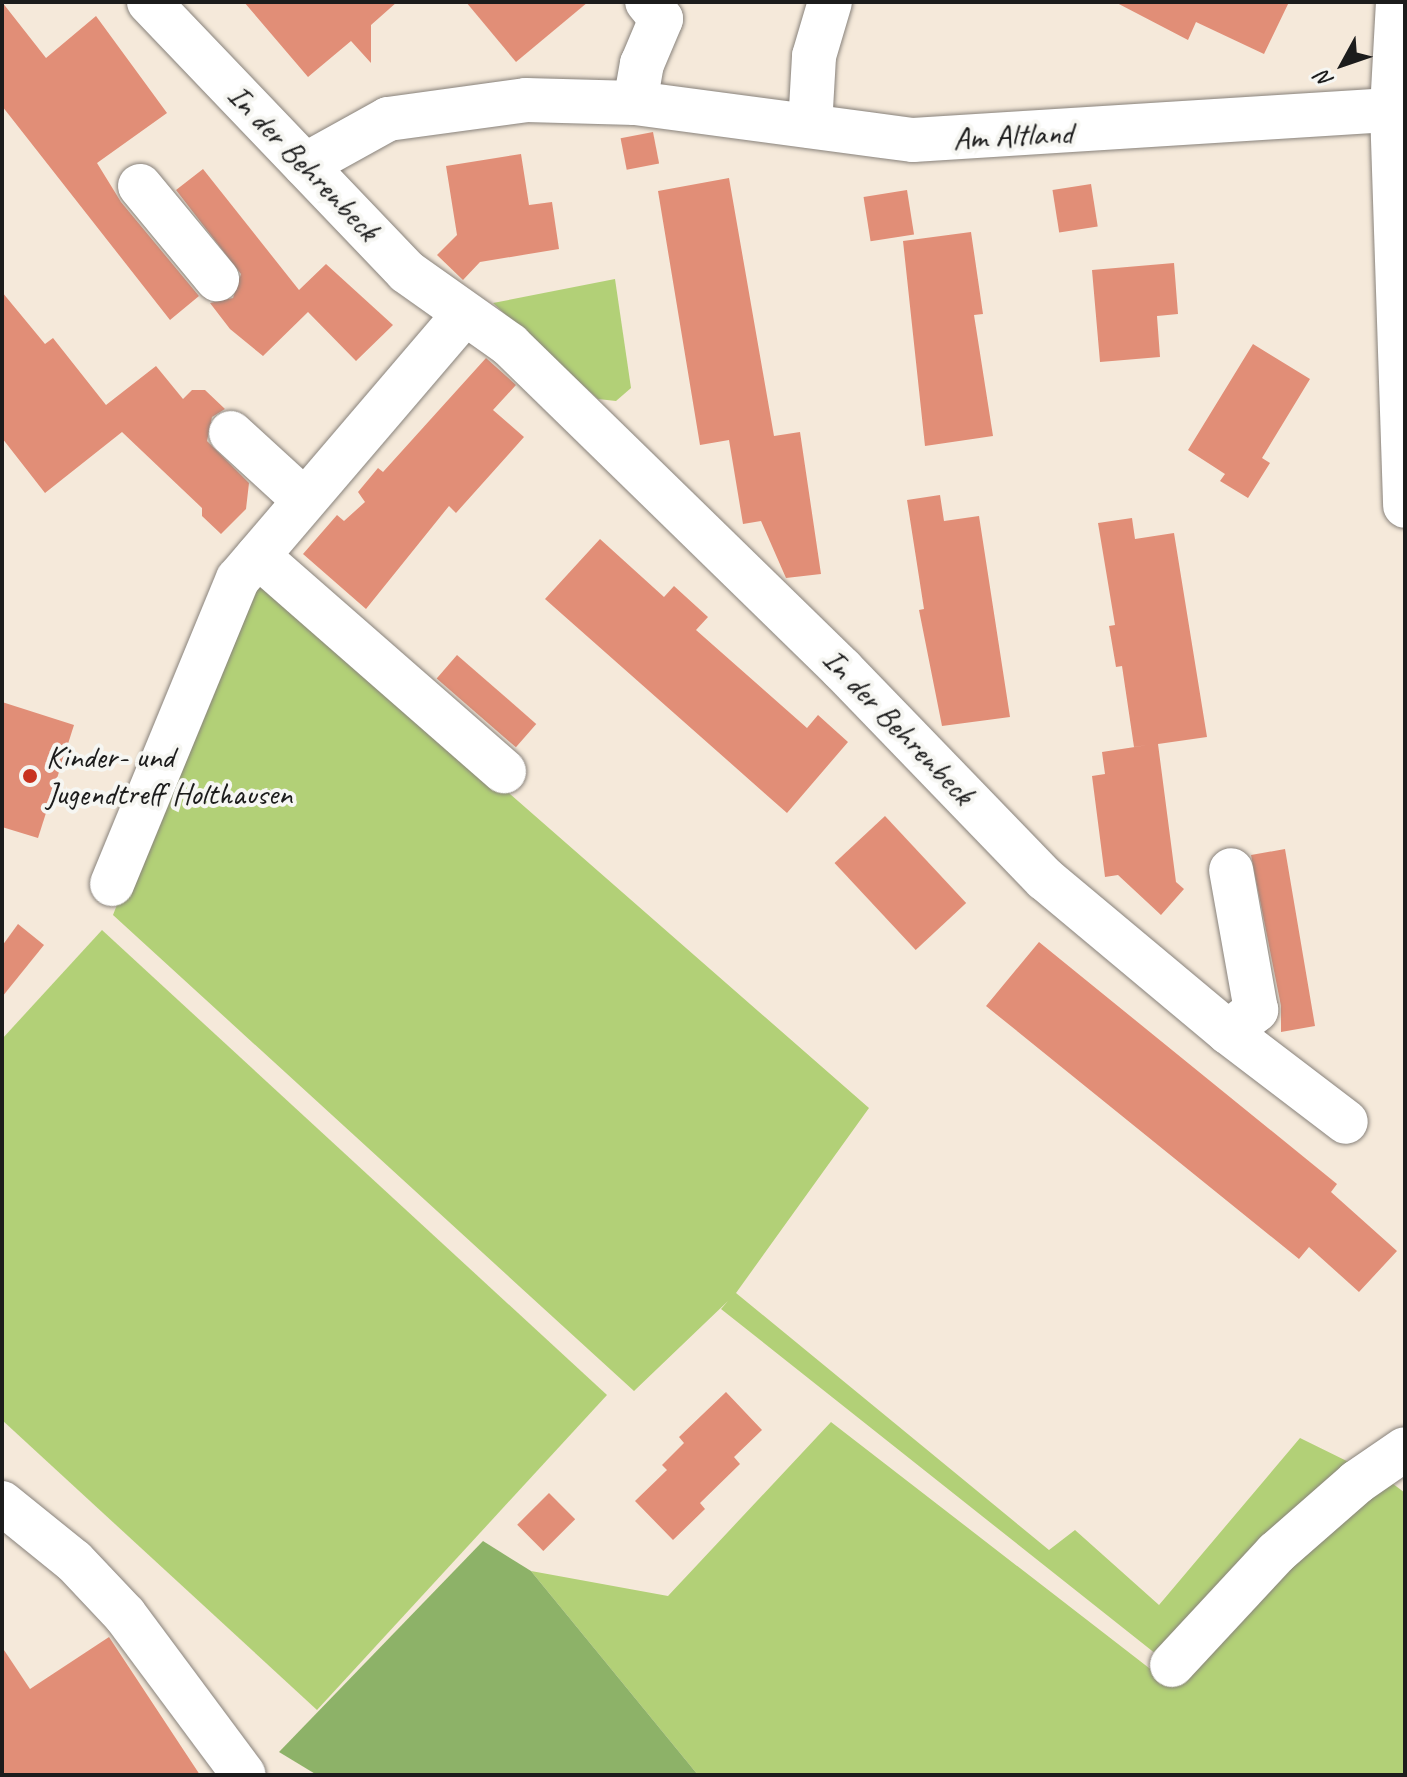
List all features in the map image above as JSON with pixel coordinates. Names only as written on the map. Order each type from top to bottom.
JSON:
[{"type":"street","name":"In der Behrenbeck","points":[[149,2],[407,272],[463,316],[510,345],[842,669],[1045,879],[1228,1032],[1346,1122]]},
{"type":"street","points":[[635,103],[642,64],[661,19],[647,2]]},
{"type":"street","points":[[810,126],[814,56],[830,2]]},
{"type":"street","points":[[1398,2],[1405,506]]},
{"type":"street","name":"Am Altland","points":[[305,165],[388,119],[526,100],[635,103],[941,139],[1398,110]]},
{"type":"street","points":[[140,186],[217,279]]},
{"type":"street","points":[[112,884],[238,579],[463,316]]},
{"type":"street","points":[[231,433],[304,500]]},
{"type":"street","points":[[258,556],[504,771]]},
{"type":"street","points":[[1228,1032],[1256,1010],[1231,870]]},
{"type":"street","points":[[1172,1665],[1276,1553],[1357,1482],[1405,1449]]},
{"type":"street","points":[[2,1503],[74,1561],[125,1615],[244,1775]]},
{"type":"green space","points":[[615,279],[631,388],[616,401],[598,399],[493,303]]},
{"type":"green space","points":[[254,570],[869,1108],[736,1293],[1049,1550],[1075,1530],[1159,1605],[1300,1438],[1361,1468],[1156,1654],[721,1309],[728,1301],[634,1391],[113,915],[195,703]]},
{"type":"green space","points":[[102,930],[607,1395],[317,1710],[2,1420],[2,1039]]},
{"type":"green space","points":[[831,1422],[1171,1685],[1281,1564],[1388,1480],[1405,1493],[1405,1775],[698,1775],[531,1571],[668,1596]]},
{"type":"green space","points":[[483,1541],[531,1571],[698,1775],[317,1775],[279,1752]]},
{"type":"building","points":[[2,2],[46,58],[96,16],[167,113],[97,163],[121,202],[199,296],[170,320],[2,106]]},
{"type":"building","points":[[244,2],[397,2],[371,25],[371,63],[351,41],[308,77]]},
{"type":"building","points":[[466,2],[588,2],[516,62]]},
{"type":"building","points":[[1115,2],[1289,2],[1264,54],[1196,22],[1188,40]]},
{"type":"building","points":[[653,132],[659,163],[627,170],[621,138]]},
{"type":"building","points":[[521,154],[529,205],[552,202],[559,249],[480,262],[463,280],[437,255],[457,235],[446,166]]},
{"type":"building","points":[[203,169],[299,290],[326,264],[393,325],[356,361],[308,312],[263,356],[230,329],[210,303],[233,298],[241,274],[176,190]]},
{"type":"building","points":[[729,178],[774,436],[800,432],[821,574],[786,578],[761,521],[743,524],[729,440],[700,445],[658,191]]},
{"type":"building","points":[[1091,184],[1098,226],[1059,233],[1052,190]]},
{"type":"building","points":[[907,190],[914,234],[871,241],[864,197]]},
{"type":"building","points":[[971,232],[983,314],[974,315],[993,436],[925,446],[903,241]]},
{"type":"building","points":[[1174,263],[1178,314],[1157,316],[1160,357],[1100,362],[1092,270]]},
{"type":"building","points":[[2,292],[45,344],[53,338],[106,405],[156,366],[183,399],[192,390],[205,390],[225,409],[212,417],[207,441],[249,483],[246,509],[221,534],[202,516],[202,508],[122,432],[45,493],[2,438]]},
{"type":"building","points":[[1253,344],[1310,379],[1262,458],[1270,463],[1248,498],[1220,481],[1225,474],[1188,450]]},
{"type":"building","points":[[486,358],[516,385],[493,410],[524,437],[456,513],[449,506],[366,609],[303,554],[337,515],[344,521],[365,502],[358,492],[378,468],[383,472]]},
{"type":"building","points":[[940,495],[944,521],[979,516],[1010,717],[942,726],[919,610],[924,609],[907,500]]},
{"type":"building","points":[[1132,518],[1135,539],[1174,533],[1207,737],[1158,744],[1176,882],[1184,889],[1161,915],[1118,875],[1105,877],[1092,776],[1105,774],[1102,752],[1148,745],[1134,747],[1122,666],[1116,667],[1109,626],[1115,625],[1098,523]]},
{"type":"building","points":[[600,539],[664,597],[674,586],[708,617],[696,630],[807,728],[818,715],[848,742],[787,813],[545,599]]},
{"type":"building","points":[[457,655],[536,724],[516,747],[437,678]]},
{"type":"building","name":"Kinder- und Jugendtreff Holthausen","points":[[2,702],[74,725],[38,838],[2,827]]},
{"type":"building","points":[[885,816],[966,903],[916,950],[835,863]]},
{"type":"building","points":[[1285,849],[1315,1026],[1281,1032],[1281,1006],[1251,855]]},
{"type":"building","points":[[18,924],[44,945],[2,997],[2,946]]},
{"type":"building","points":[[1039,942],[1337,1184],[1331,1192],[1397,1251],[1359,1292],[1309,1247],[1299,1259],[986,1006]]},
{"type":"building","points":[[726,1392],[762,1430],[734,1457],[740,1464],[700,1503],[705,1509],[673,1540],[635,1501],[667,1470],[662,1465],[684,1443],[679,1437]]},
{"type":"building","points":[[549,1493],[575,1519],[543,1551],[517,1525]]},
{"type":"building","points":[[109,1637],[200,1775],[2,1775],[2,1647],[30,1689]]},
{"type":"place","name":"Kinder- und Jugendtreff Holthausen","points":[[30,776]]}]
